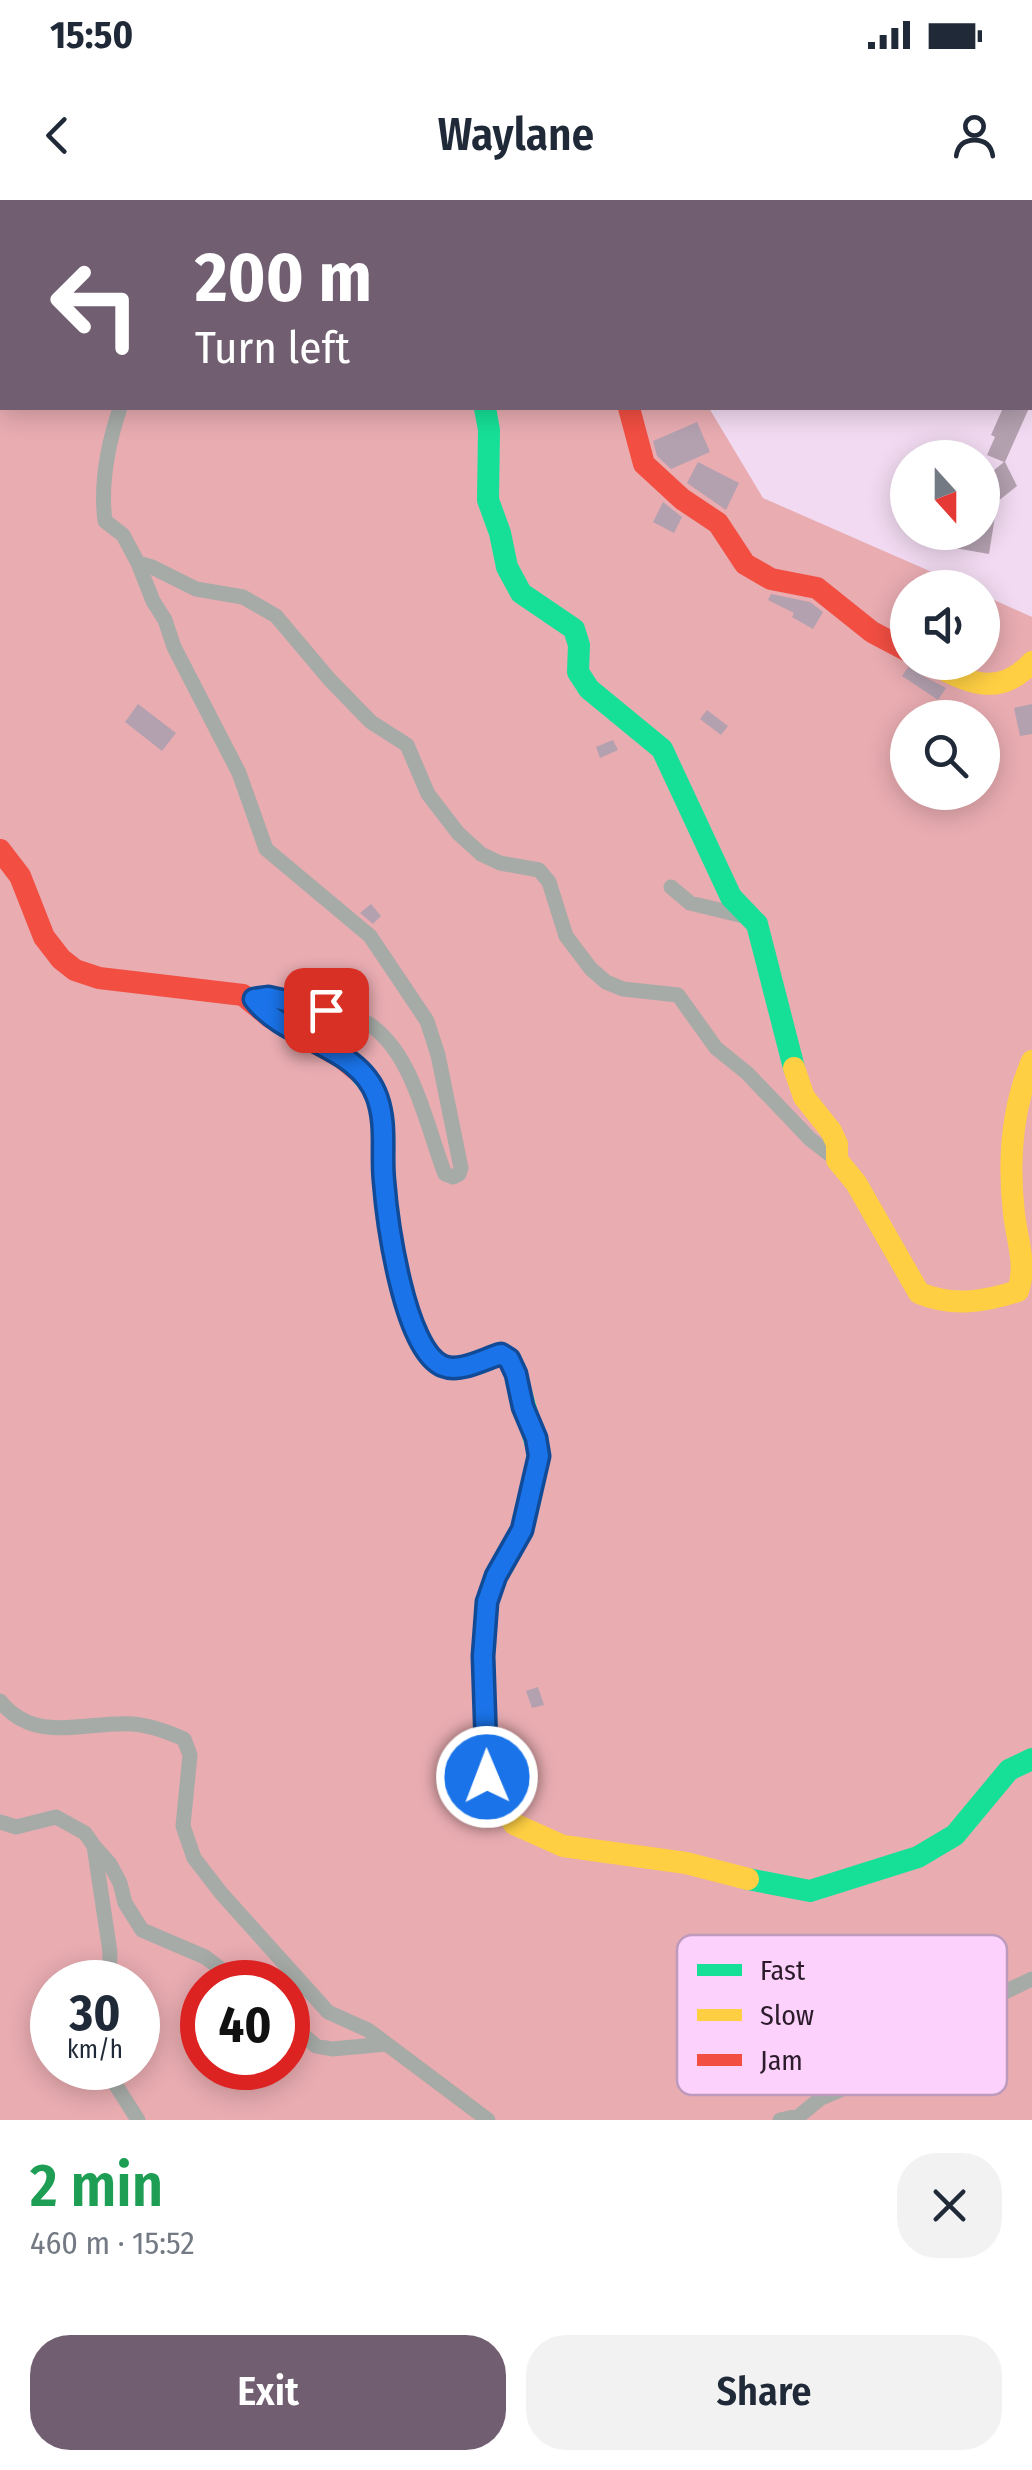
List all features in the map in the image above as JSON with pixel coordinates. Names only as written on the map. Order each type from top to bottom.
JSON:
[{"type":"street","points":[[0,850],[20,876],[44,938],[75,970],[99,978],[254,999],[290,1000],[358,1016],[378,1030],[398,1053],[419,1098],[445,1174],[453,1178],[459,1174],[462,1168],[427,1021],[370,936],[266,849],[238,773],[174,647],[138,564],[123,535],[105,521],[106,456],[119,410]]},
{"type":"street","points":[[484,410],[488,500],[507,568],[522,593],[574,629],[580,645],[578,672],[588,690],[662,749],[731,897],[758,924],[793,1066],[804,1096],[831,1131],[837,1144],[837,1160]]},
{"type":"street","points":[[629,410],[644,464],[718,523],[745,564],[771,579],[817,588],[890,642]]},
{"type":"street","points":[[138,564],[196,588],[243,597],[276,616],[371,722],[407,745],[428,794],[458,832],[481,854],[539,870],[549,882],[566,936],[591,970],[623,989],[678,995],[716,1048],[837,1160],[856,1183],[919,1293],[937,1302],[987,1302],[1018,1291],[1024,1280],[1009,1148],[1032,1061]]},
{"type":"street","points":[[967,680],[986,686],[1011,683],[1032,662]]},
{"type":"street","points":[[670,887],[690,903],[752,918]]},
{"type":"street","points":[[254,999],[266,1014],[360,1070],[377,1096],[386,1146],[383,1178],[393,1249],[418,1339],[434,1361],[446,1368],[501,1354],[509,1359],[516,1374],[539,1456],[522,1530],[496,1576],[487,1602],[483,1656],[487,1777],[514,1824],[563,1846],[686,1863],[810,1890],[938,1848],[955,1835],[1009,1770],[1032,1759]]},
{"type":"street","points":[[0,1702],[18,1717],[53,1730],[134,1724],[184,1739],[190,1755],[183,1826],[194,1858],[328,2012],[368,2030],[488,2120]]},
{"type":"street","points":[[0,1822],[16,1827],[56,1817],[84,1833],[110,1864],[124,1903],[142,1930],[208,1960]]},
{"type":"street","points":[[94,1846],[110,1960]]},
{"type":"street","points":[[1007,1991],[1032,1979]]},
{"type":"street","points":[[310,2041],[332,2049],[387,2044]]},
{"type":"street","points":[[119,2090],[138,2120]]},
{"type":"street","points":[[780,2120],[800,2116],[828,2095]]},
{"type":"shaded area","points":[[0,410],[710,410],[763,498],[927,570],[890,570],[890,680],[1000,680],[1000,603],[1032,617],[1032,2120],[0,2120]]},
{"type":"building","points":[[1002,410],[1028,410],[1005,462],[1017,486],[1000,500],[1000,465],[1004,462],[1000,460],[1000,440],[994,440],[991,435]]},
{"type":"building","points":[[697,422],[710,452],[671,469],[657,456],[653,441]]},
{"type":"building","points":[[698,462],[739,483],[726,510],[687,483]]},
{"type":"building","points":[[663,502],[682,517],[674,533],[653,522]]},
{"type":"building","points":[[771,594],[810,602],[823,612],[813,629],[792,617],[794,613],[768,600]]},
{"type":"building","points":[[908,680],[931,680],[946,688],[938,700]]},
{"type":"building","points":[[138,704],[176,733],[162,751],[125,722]]},
{"type":"building","points":[[1032,704],[1032,734],[1020,736],[1014,708]]},
{"type":"building","points":[[707,710],[728,726],[721,735],[700,719]]},
{"type":"building","points":[[613,740],[618,750],[600,758],[596,747]]},
{"type":"building","points":[[371,904],[381,916],[373,924],[360,913]]},
{"type":"building","points":[[538,1687],[544,1705],[532,1708],[526,1691]]},
{"type":"traffic: fast","points":[[485,410],[489,430],[488,500],[507,567],[521,593],[574,629],[579,645],[578,672],[589,689],[662,749],[731,897],[757,924],[794,1068]]},
{"type":"traffic: fast","points":[[359,1072],[374,1091],[382,1112],[383,1173],[393,1250],[420,1340],[434,1359],[450,1368],[469,1366],[501,1354],[509,1359],[516,1374],[539,1456],[522,1531],[515,1543]]},
{"type":"traffic: fast","points":[[748,1879],[810,1891],[918,1857],[955,1835],[1009,1770],[1032,1759]]},
{"type":"traffic: slow","points":[[966,680],[995,684],[1020,673],[1032,662]]},
{"type":"traffic: slow","points":[[794,1068],[804,1097],[831,1131],[837,1144],[837,1160],[856,1183],[919,1293],[968,1301],[1018,1291],[1021,1281],[1011,1175],[1015,1117],[1032,1061]]},
{"type":"traffic: slow","points":[[515,1543],[496,1576],[487,1603],[483,1656],[487,1777],[514,1824],[563,1846],[686,1863],[748,1879]]},
{"type":"traffic: jam","points":[[630,410],[644,464],[682,499],[718,523],[745,564],[771,579],[817,588],[890,642]]},
{"type":"traffic: jam","points":[[0,850],[20,876],[44,937],[75,970],[99,978],[243,995],[271,1018],[342,1058],[359,1072]]},
{"type":"route","points":[[326,1010],[290,1000],[254,999],[266,1014],[360,1070],[377,1096],[386,1146],[383,1178],[393,1249],[418,1339],[434,1361],[446,1368],[501,1354],[509,1359],[536,1438],[539,1456],[522,1530],[496,1576],[487,1602],[483,1656],[487,1777]]}]
